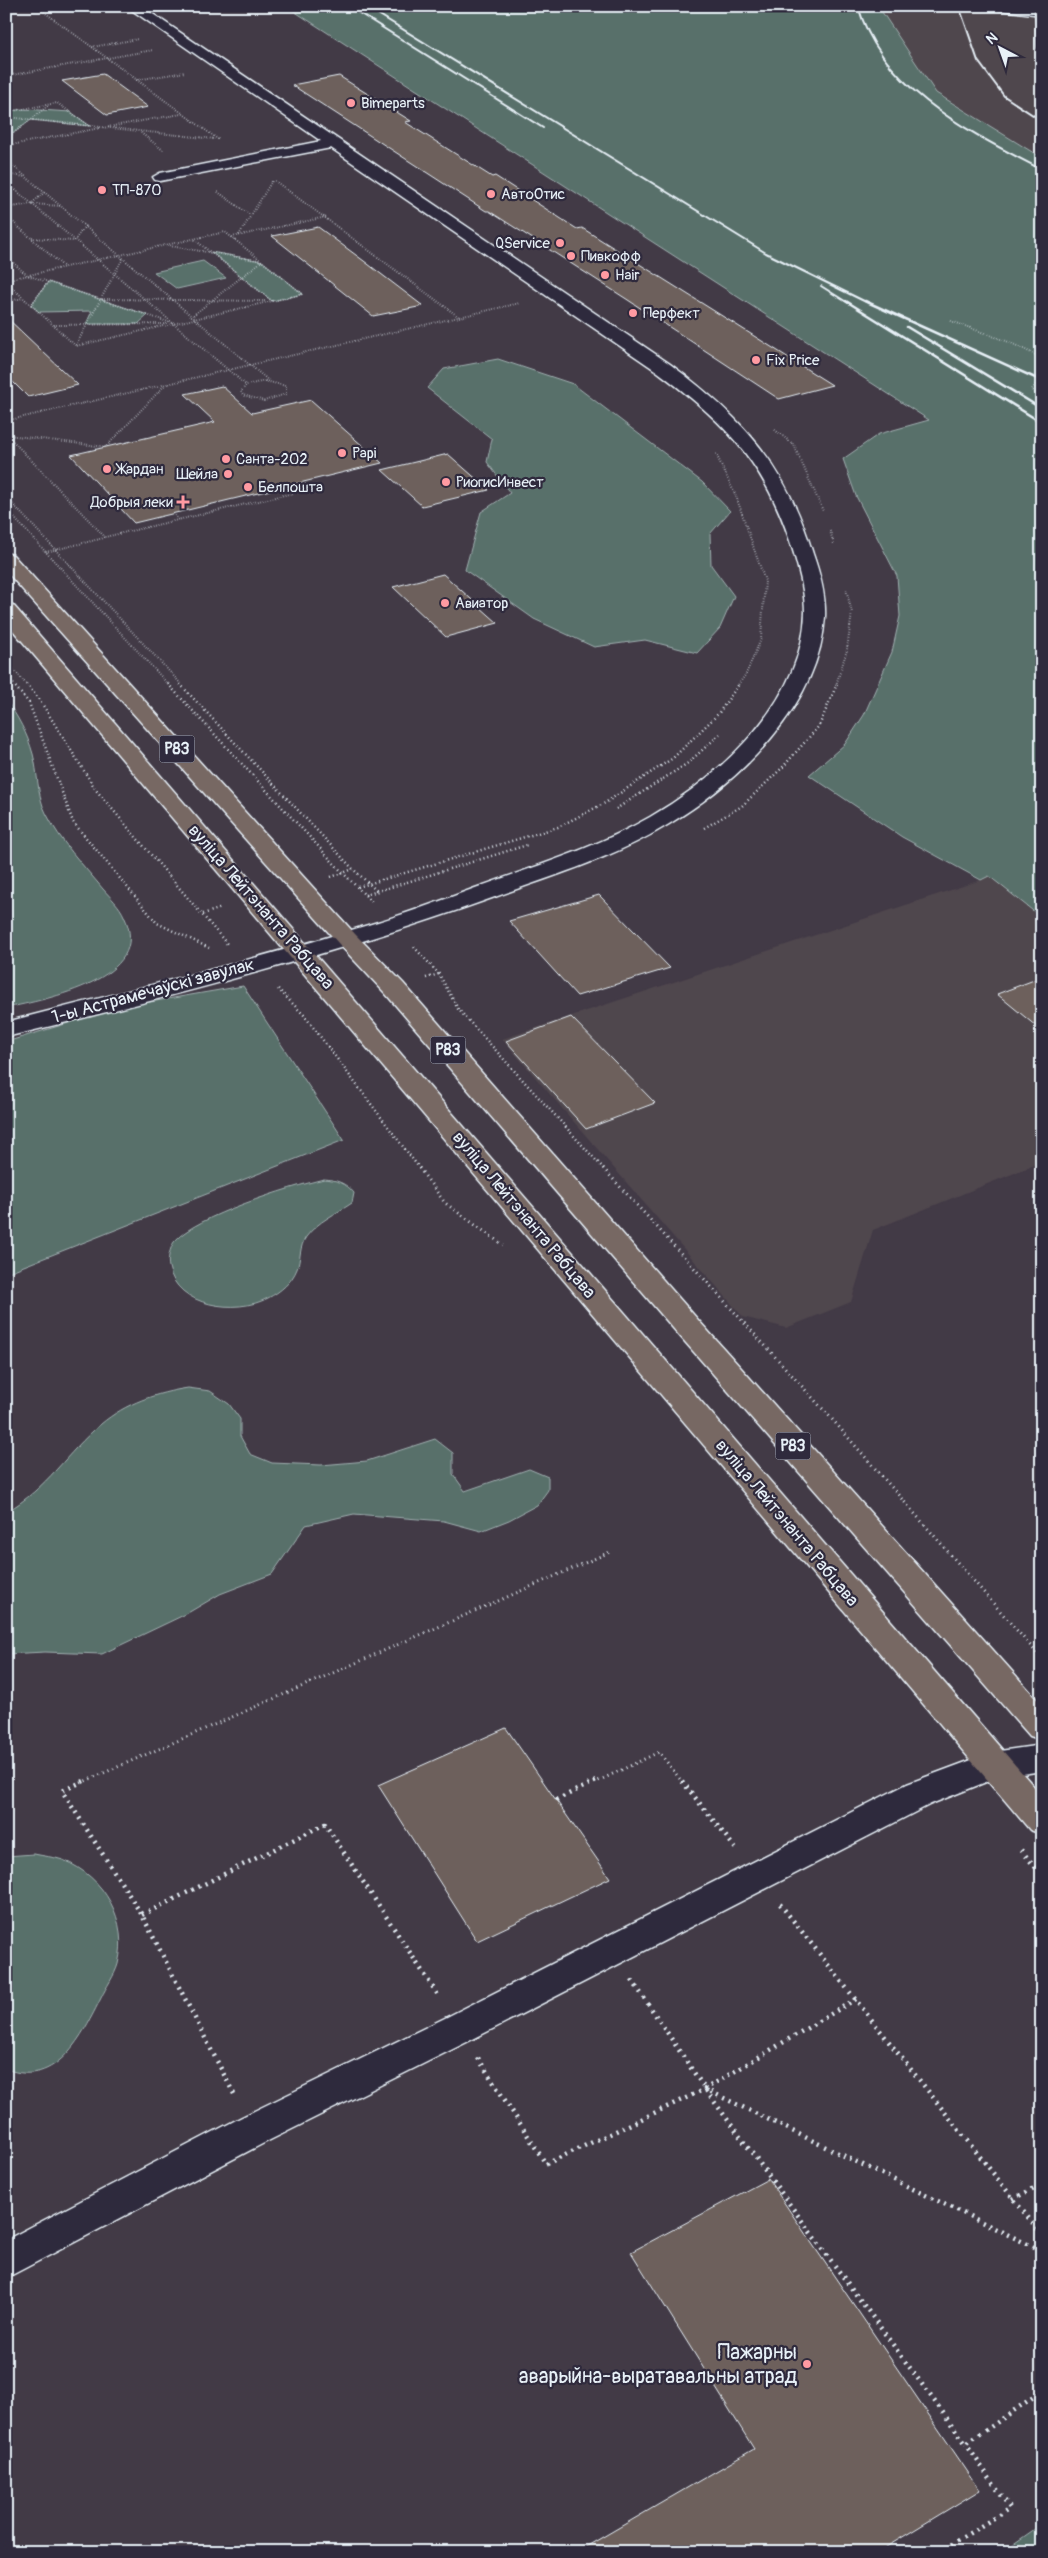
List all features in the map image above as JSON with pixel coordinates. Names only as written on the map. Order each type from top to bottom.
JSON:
[{"type":"highway","name":"Р83","points":[[6,559],[347,939],[394,988],[688,1328],[1042,1727]]},
{"type":"highway","name":"вуліца Лейтэнанта Рабцава","points":[[6,609],[116,740],[300,951],[993,1765],[1042,1820]]},
{"type":"street","name":"1-ы Астрамечаўскі завулак","points":[[6,1030],[245,961],[300,951],[393,925],[572,861],[640,831],[679,808],[739,762],[766,730],[789,695],[806,660],[815,621],[813,586],[805,554],[785,502],[754,448],[729,419],[696,392],[556,295],[132,6]]},
{"type":"street","points":[[1000,6],[1042,11]]},
{"type":"street","points":[[160,177],[333,143]]},
{"type":"street","points":[[6,2260],[253,2130],[460,2028],[931,1788],[993,1765],[1042,1758]]},
{"type":"path","points":[[91,47],[140,39]]},
{"type":"path","points":[[6,76],[161,48]]},
{"type":"path","points":[[136,80],[192,70]]},
{"type":"path","points":[[6,112],[57,103],[94,129]]},
{"type":"path","points":[[6,139],[50,104]]},
{"type":"path","points":[[6,146],[182,113]]},
{"type":"path","points":[[6,117],[218,140]]},
{"type":"path","points":[[6,160],[250,366],[269,381],[286,386],[286,394],[274,400],[256,400],[243,395],[241,392],[246,385],[269,381]]},
{"type":"path","points":[[6,174],[27,177]]},
{"type":"path","points":[[238,236],[273,179]]},
{"type":"path","points":[[6,182],[246,385]]},
{"type":"path","points":[[31,204],[45,192]]},
{"type":"path","points":[[6,208],[31,204],[62,206]]},
{"type":"path","points":[[6,216],[65,267]]},
{"type":"path","points":[[232,237],[326,217]]},
{"type":"path","points":[[74,240],[85,226]]},
{"type":"path","points":[[6,281],[225,232],[303,294],[76,346]]},
{"type":"path","points":[[31,238],[74,240]]},
{"type":"path","points":[[194,239],[272,301]]},
{"type":"path","points":[[166,245],[262,261]]},
{"type":"path","points":[[6,256],[27,275],[173,324]]},
{"type":"path","points":[[76,346],[99,299],[123,258]]},
{"type":"path","points":[[192,316],[208,301],[262,261]]},
{"type":"path","points":[[6,281],[76,346]]},
{"type":"path","points":[[31,305],[48,282]]},
{"type":"path","points":[[6,422],[556,295]]},
{"type":"path","points":[[6,302],[24,298]]},
{"type":"path","points":[[99,299],[174,302],[272,301]]},
{"type":"path","points":[[951,321],[990,337],[1020,345],[1042,358]]},
{"type":"path","points":[[53,325],[173,324]]},
{"type":"path","points":[[1042,378],[1032,389],[1042,401]]},
{"type":"path","points":[[7,435],[106,447],[165,385]]},
{"type":"path","points":[[770,427],[794,445],[823,512]]},
{"type":"path","points":[[7,435],[105,537]]},
{"type":"path","points":[[358,887],[558,827],[605,803],[673,758],[718,714],[746,674],[761,639],[765,581],[736,496],[716,453]]},
{"type":"path","points":[[46,552],[310,489],[304,483]]},
{"type":"path","points":[[6,497],[353,870],[377,891]]},
{"type":"path","points":[[6,509],[343,873],[353,870]]},
{"type":"path","points":[[173,514],[179,520]]},
{"type":"path","points":[[829,530],[835,548]]},
{"type":"path","points":[[699,830],[742,806],[782,768],[819,726],[836,690],[847,650],[852,613],[846,585]]},
{"type":"path","points":[[6,661],[39,699],[96,790],[245,961],[304,1015],[445,1203]]},
{"type":"path","points":[[6,676],[29,703],[73,822],[157,922],[203,946],[245,961]]},
{"type":"path","points":[[615,809],[688,763],[722,733]]},
{"type":"path","points":[[365,895],[530,844]]},
{"type":"path","points":[[253,2130],[142,1915],[62,1791],[610,1552]]},
{"type":"path","points":[[556,1800],[659,1752],[1042,2235]]},
{"type":"path","points":[[142,1915],[325,1824],[460,2028],[546,2164],[705,2089],[856,1999]]},
{"type":"path","points":[[613,1950],[705,2089],[966,2444],[1010,2508],[940,2552]]},
{"type":"path","points":[[705,2089],[1042,2251]]},
{"type":"path","points":[[1013,2198],[1042,2184]]},
{"type":"path","points":[[966,2444],[1042,2391]]},
{"type":"shaded area","points":[[878,6],[1042,6],[1042,158],[936,93]]},
{"type":"shaded area","points":[[989,875],[1042,918],[1042,1162],[873,1230],[851,1302],[786,1328],[743,1317],[502,1039],[981,880]]},
{"type":"green space","points":[[286,6],[878,6],[936,93],[1042,158],[1042,918],[989,876],[981,880],[902,837],[809,775],[845,744],[864,715],[892,652],[900,616],[897,576],[856,496],[843,459],[879,434],[929,420]]},
{"type":"green space","points":[[23,109],[71,112],[90,126],[31,120],[15,132],[6,133],[6,112]]},
{"type":"green space","points":[[211,252],[262,261],[303,294],[272,301]]},
{"type":"green space","points":[[203,261],[226,278],[177,289],[154,272]]},
{"type":"green space","points":[[48,282],[148,315],[138,324],[86,324],[92,311],[39,312],[31,305]]},
{"type":"green space","points":[[498,359],[573,384],[702,482],[730,511],[710,534],[711,565],[734,596],[720,628],[697,653],[645,640],[594,647],[534,619],[465,570],[481,512],[510,493],[487,462],[492,439],[427,388],[444,369]]},
{"type":"green space","points":[[6,700],[22,726],[31,746],[39,792],[46,813],[65,843],[120,909],[130,938],[124,956],[111,970],[92,982],[70,992],[6,1008]]},
{"type":"green space","points":[[243,986],[344,1140],[6,1273],[6,1042],[121,1007]]},
{"type":"green space","points":[[324,1179],[337,1181],[348,1187],[354,1193],[352,1203],[322,1222],[306,1237],[302,1245],[295,1274],[277,1293],[255,1303],[225,1306],[195,1299],[183,1291],[174,1281],[168,1264],[169,1254],[174,1242],[185,1232],[202,1222],[244,1204]]},
{"type":"green space","points":[[188,1388],[210,1391],[229,1404],[240,1419],[240,1436],[250,1454],[272,1463],[321,1465],[367,1461],[435,1439],[453,1453],[453,1474],[465,1491],[529,1469],[548,1477],[548,1490],[537,1505],[509,1520],[481,1531],[444,1521],[354,1514],[306,1525],[272,1574],[220,1594],[186,1614],[102,1654],[45,1652],[6,1654],[6,1512],[34,1492],[88,1435],[121,1410],[142,1400]]},
{"type":"green space","points":[[34,1854],[63,1860],[91,1877],[102,1889],[117,1917],[121,1948],[115,1972],[76,2042],[54,2065],[40,2071],[24,2073],[6,2069],[6,1856]]},
{"type":"green space","points":[[1042,2524],[1042,2552],[1002,2552]]},
{"type":"building","points":[[103,74],[148,107],[107,115],[62,81]]},
{"type":"building","points":[[339,76],[411,121],[405,122],[492,177],[495,176],[577,229],[582,228],[832,385],[779,399],[292,85]]},
{"type":"building","points":[[318,227],[423,306],[373,316],[272,236]]},
{"type":"building","points":[[6,317],[78,385],[28,397],[6,375]]},
{"type":"building","name":"Санта-202","points":[[222,386],[252,413],[311,400],[382,463],[134,523],[71,455],[215,422],[185,394]]},
{"type":"building","name":"РиогисИнвест","points":[[448,454],[489,490],[422,506],[382,470]]},
{"type":"building","points":[[443,574],[498,623],[446,637],[393,587]]},
{"type":"building","points":[[599,895],[670,968],[577,996],[509,921]]},
{"type":"building","points":[[1042,977],[1042,1031],[997,994]]},
{"type":"building","points":[[571,1017],[655,1103],[586,1129],[506,1041]]},
{"type":"building","points":[[506,1728],[610,1878],[477,1941],[378,1785]]},
{"type":"building","points":[[768,2179],[980,2490],[878,2552],[577,2552],[754,2449],[631,2252]]},
{"type":"railway","points":[[348,6],[543,128]]},
{"type":"railway","points":[[365,6],[766,253],[868,303]]},
{"type":"railway","points":[[858,6],[870,36],[887,62],[908,85],[958,124],[1042,170]]},
{"type":"railway","points":[[959,6],[978,61],[1004,96],[1042,121]]},
{"type":"railway","points":[[1035,6],[1037,47],[1042,63]]},
{"type":"railway","points":[[821,286],[848,303]]},
{"type":"railway","points":[[846,301],[1042,423]]},
{"type":"railway","points":[[865,301],[1042,381]]},
{"type":"railway","points":[[907,327],[1042,409]]},
{"type":"place","name":"Bimeparts","points":[[351,103]]},
{"type":"place","name":"ТП-870","points":[[102,190]]},
{"type":"place","name":"АвтоОтис","points":[[491,194]]},
{"type":"place","name":"QService","points":[[560,243]]},
{"type":"place","name":"Пивкофф","points":[[571,256]]},
{"type":"place","name":"Hair","points":[[605,275]]},
{"type":"place","name":"Перфект","points":[[633,313]]},
{"type":"place","name":"Fix Price","points":[[756,360]]},
{"type":"place","name":"Papi","points":[[342,453]]},
{"type":"place","name":"Санта-202","points":[[226,459]]},
{"type":"place","name":"Жардан","points":[[107,469]]},
{"type":"place","name":"Шейла","points":[[228,474]]},
{"type":"place","name":"РиогисИнвест","points":[[446,482]]},
{"type":"place","name":"Белпошта","points":[[248,487]]},
{"type":"place","name":"Добрыя леки","points":[[183,502]]},
{"type":"place","name":"Авиатор","points":[[445,603]]},
{"type":"place","name":"Пажарны аварыйна-выратавальны атрад","points":[[807,2364]]}]
